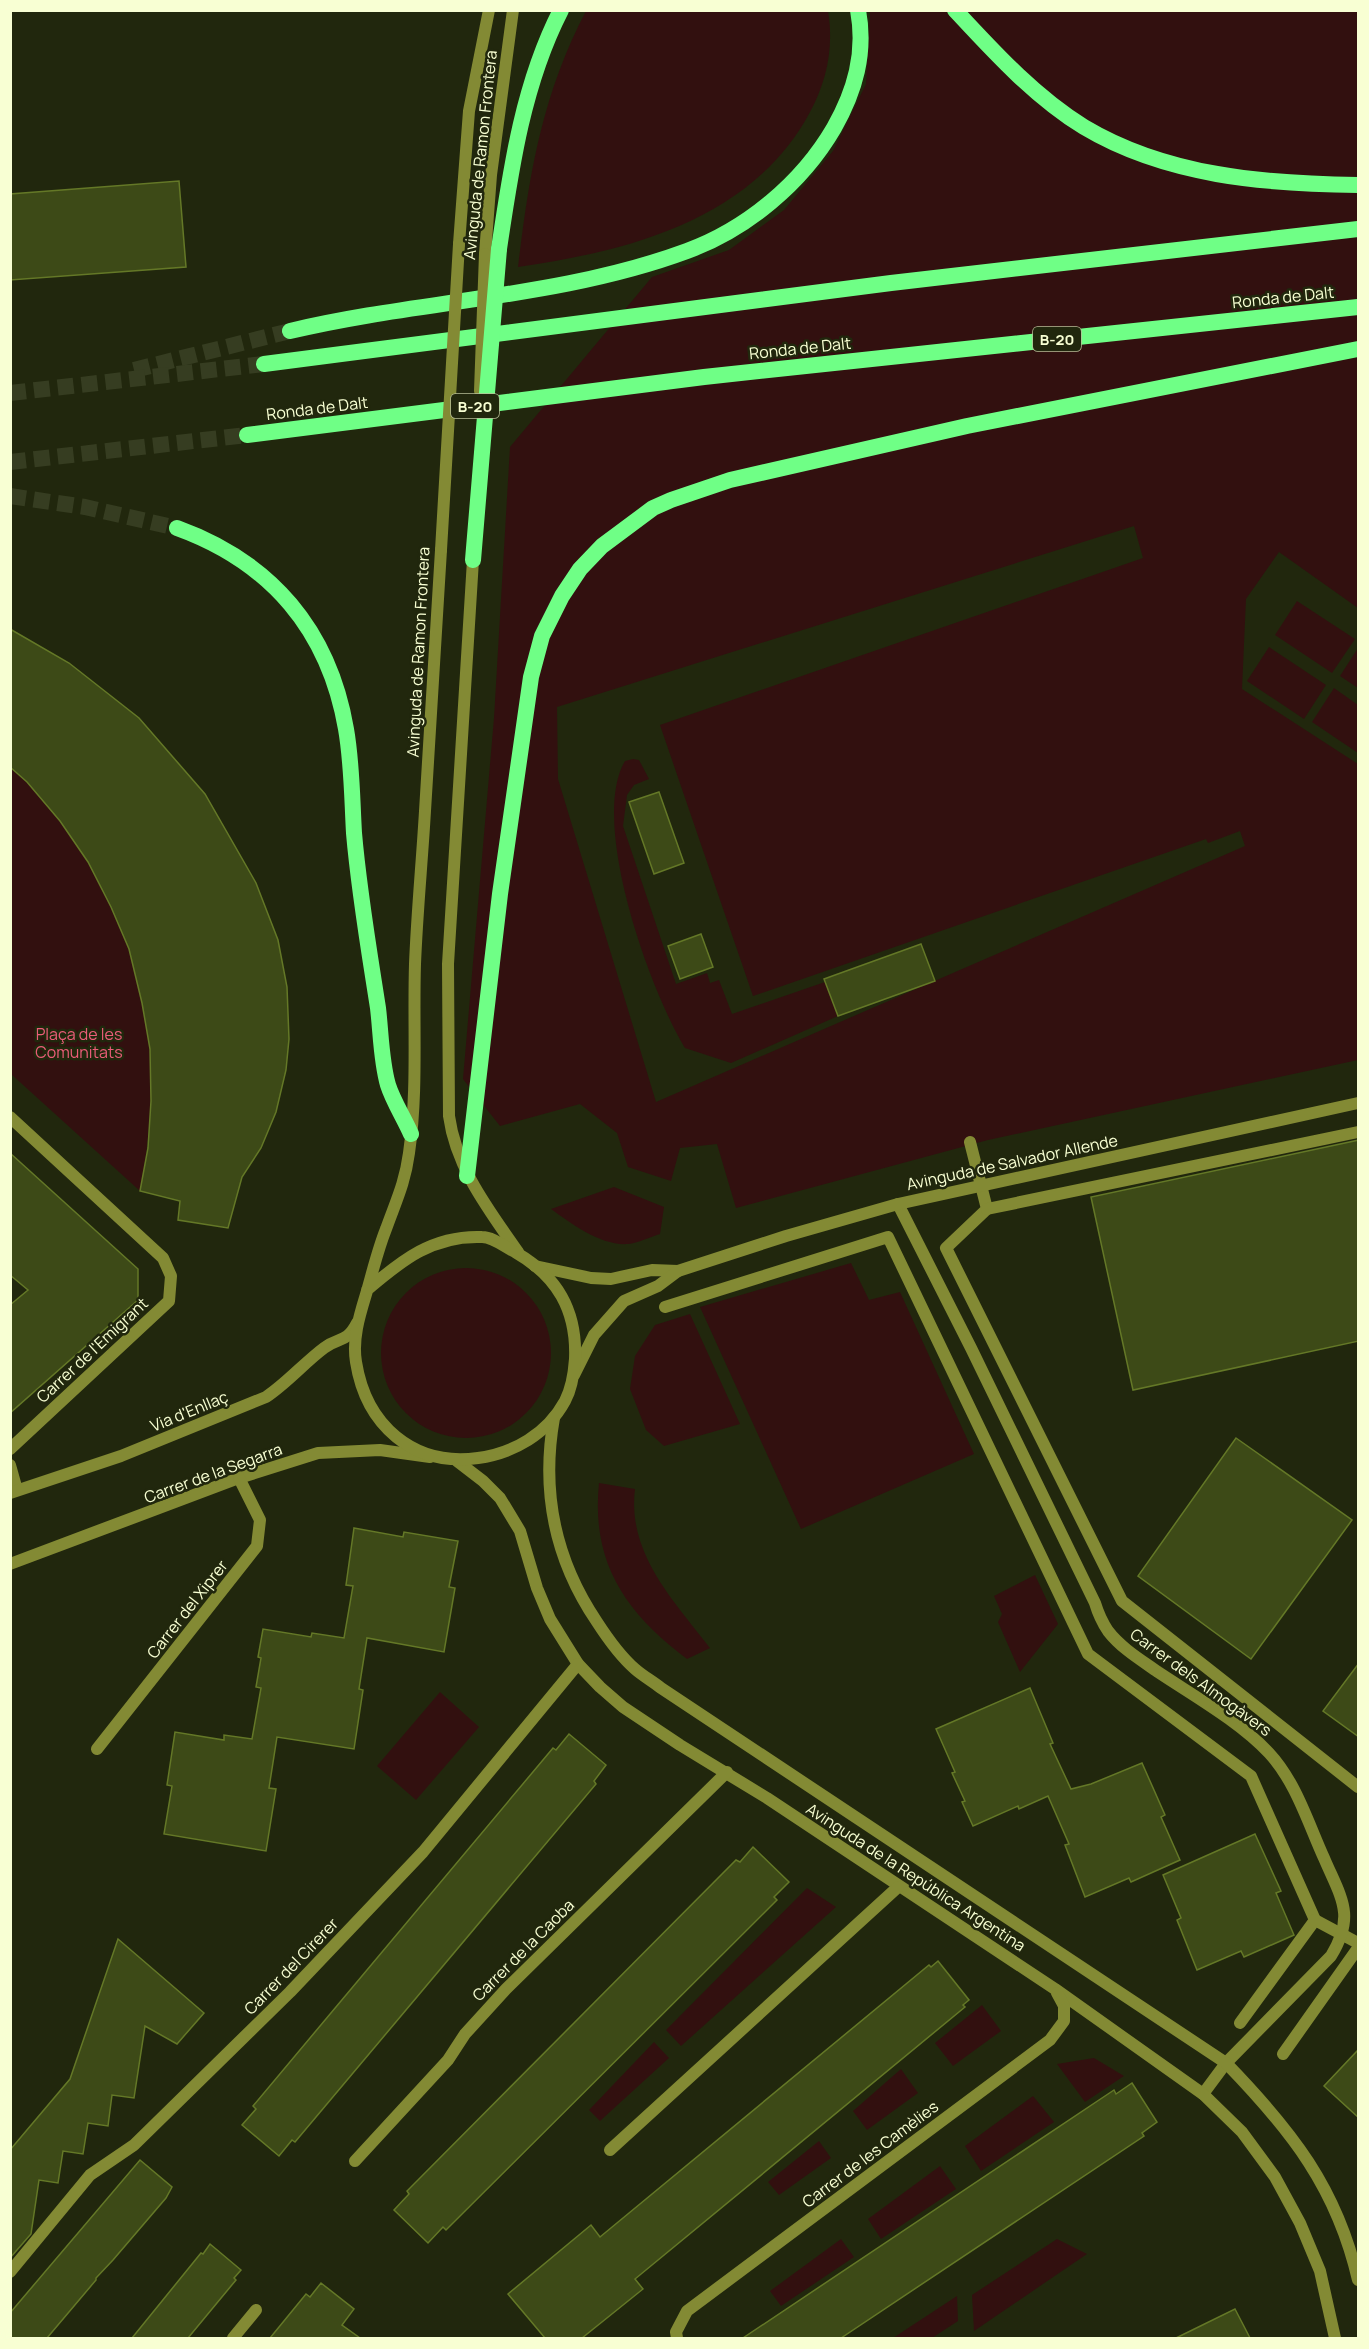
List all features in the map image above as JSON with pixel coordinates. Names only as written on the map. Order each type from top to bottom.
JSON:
[{"type":"highway","points":[[473,560],[492,251],[524,111],[539,62],[561,10]]},
{"type":"highway","points":[[290,331],[342,318],[533,288],[623,270],[688,250],[729,231],[768,204],[799,177],[825,143],[845,108],[859,70],[861,48],[858,10]]},
{"type":"highway","points":[[955,10],[992,50],[1038,93],[1084,126],[1133,151],[1175,166],[1220,175],[1284,182],[1359,185]]},
{"type":"highway","points":[[264,364],[891,283],[1359,229]]},
{"type":"highway","name":"Ronda de Dalt","points":[[247,435],[715,376],[1359,307]]},
{"type":"highway","points":[[467,1176],[498,906],[531,677],[542,636],[562,596],[580,569],[602,546],[653,508],[730,480],[967,426],[1359,349]]},
{"type":"highway","points":[[177,528],[208,539],[229,551],[268,580],[300,617],[331,671],[346,728],[364,922],[388,1085],[411,1134]]},
{"type":"street","name":"Avinguda de Ramon Frontera","points":[[357,1323],[385,1230],[402,1189],[411,1134],[414,1102],[415,964],[459,244],[469,111],[489,10]]},
{"type":"street","name":"Avinguda de Ramon Frontera","points":[[492,251],[491,175],[513,10]]},
{"type":"street","points":[[473,560],[448,964],[449,1116],[451,1130],[467,1176],[520,1255]]},
{"type":"street","name":"Avinguda de Salvador Allende","points":[[574,1376],[594,1335],[624,1301],[658,1286],[678,1271],[786,1236],[898,1204],[1359,1103]]},
{"type":"street","name":"Carrer de l'Emigrant","points":[[10,1117],[163,1258],[171,1276],[169,1301],[10,1449]]},
{"type":"street","points":[[1359,1132],[987,1209],[946,1248],[1122,1601],[1359,1787]]},
{"type":"street","points":[[970,1142],[987,1209]]},
{"type":"street","name":"Carrer dels Almogàvers","points":[[898,1204],[971,1348],[1095,1603],[1101,1620],[1128,1651],[1245,1732],[1269,1753],[1282,1769],[1342,1900],[1345,1914],[1342,1935]]},
{"type":"street","points":[[357,1323],[356,1361],[370,1408],[400,1441],[433,1457],[457,1461],[497,1456],[525,1444],[554,1418],[567,1398],[574,1376],[576,1337],[566,1303],[556,1286],[520,1255],[486,1237],[431,1245],[403,1260],[367,1290]]},
{"type":"street","points":[[665,1307],[888,1237],[1088,1654],[1251,1776],[1315,1920],[1359,1943]]},
{"type":"street","name":"Avinguda de Salvador Allende","points":[[535,1266],[580,1276],[611,1279],[652,1270],[678,1271]]},
{"type":"street","name":"Via d'Enllaç","points":[[14,1491],[121,1456],[266,1397],[283,1386],[326,1347],[350,1336],[357,1323]]},
{"type":"street","name":"Avinguda de la República Argentina","points":[[554,1418],[548,1450],[549,1483],[565,1562],[582,1600],[612,1645],[634,1668],[1227,2063],[1262,2100],[1306,2157],[1336,2209],[1359,2280]]},
{"type":"street","name":"Carrer de la Segarra","points":[[10,1564],[238,1478],[318,1453],[380,1450],[433,1457]]},
{"type":"street","name":"Avinguda de la República Argentina","points":[[457,1461],[483,1480],[501,1498],[520,1531],[541,1598],[550,1618],[578,1664],[623,1707],[1055,1989],[1203,2094],[1242,2132],[1280,2186],[1300,2223],[1320,2271],[1335,2338]]},
{"type":"street","points":[[10,1465],[14,1491]]},
{"type":"street","name":"Carrer del Xiprer","points":[[98,1749],[257,1546],[260,1520],[238,1478]]},
{"type":"street","name":"Carrer del Cirerer","points":[[10,2272],[90,2175],[134,2145],[290,1992],[423,1852],[578,1664]]},
{"type":"street","name":"Carrer de la Caoba","points":[[355,2162],[448,2060],[465,2034],[506,1989],[727,1773]]},
{"type":"street","points":[[610,2150],[898,1887]]},
{"type":"street","points":[[1240,2023],[1315,1920]]},
{"type":"street","points":[[1203,2094],[1227,2063],[1330,1956],[1342,1935]]},
{"type":"street","points":[[1283,2054],[1359,1948]]},
{"type":"street","name":"Carrer de les Camèlies","points":[[677,2338],[676,2331],[687,2311],[1050,2040],[1062,2027],[1065,2014],[1064,2006],[1055,1989]]},
{"type":"street","points":[[233,2338],[256,2310]]},
{"type":"green space","points":[[985,10],[987,13],[989,10],[1358,11],[1358,608],[1279,552],[1246,599],[1242,689],[1358,764],[1358,1060],[988,1140],[736,1208],[717,1144],[680,1148],[671,1181],[628,1167],[617,1133],[580,1104],[500,1126],[463,1079],[494,718],[510,447],[652,277],[729,250],[784,210],[833,151],[866,84],[870,11]],"holes":[[[1134,526],[1143,558],[660,725],[753,996],[1206,839],[1208,843],[1240,831],[1245,846],[656,1102],[558,779],[557,707]]]},
{"type":"green space","points":[[586,11],[828,11],[830,37],[828,63],[816,100],[786,149],[756,179],[722,204],[684,224],[644,239],[602,251],[518,267],[533,167],[548,104],[558,73]]},
{"type":"green space","points":[[1297,601],[1355,639],[1332,673],[1275,635]]},
{"type":"green space","points":[[1269,647],[1326,685],[1304,719],[1247,681]]},
{"type":"green space","points":[[1358,648],[1358,688],[1340,676]]},
{"type":"green space","points":[[1334,688],[1358,705],[1358,753],[1312,722]]},
{"type":"green space","points":[[639,760],[649,779],[634,785],[627,795],[623,826],[676,984],[707,973],[710,983],[719,980],[732,1014],[825,982],[838,1016],[731,1063],[685,1048],[656,988],[641,948],[628,906],[619,864],[614,824],[616,789],[625,761]]},
{"type":"green space","name":"Plaça de les Comunitats","points":[[11,767],[39,795],[87,860],[123,934],[136,972],[145,1012],[151,1069],[150,1121],[140,1191],[11,1074]]},
{"type":"green space","points":[[614,1187],[664,1207],[660,1234],[628,1244],[618,1244],[587,1233],[551,1209]]},
{"type":"green space","points":[[851,1263],[869,1300],[900,1292],[974,1454],[801,1529],[700,1307]]},
{"type":"green space","points":[[466,1268],[499,1275],[513,1282],[526,1293],[537,1306],[544,1320],[551,1353],[544,1386],[537,1400],[526,1413],[513,1424],[499,1431],[466,1438],[433,1431],[419,1424],[406,1413],[395,1400],[388,1386],[381,1353],[388,1320],[395,1306],[406,1293],[419,1282],[433,1275]]},
{"type":"green space","points":[[690,1314],[740,1424],[664,1446],[646,1430],[630,1389],[635,1356],[655,1325]]},
{"type":"green space","points":[[599,1483],[635,1489],[634,1512],[645,1555],[668,1593],[710,1648],[687,1659],[646,1623],[630,1604],[607,1561],[601,1538],[598,1512]]},
{"type":"green space","points":[[1035,1575],[1058,1624],[1020,1672],[998,1622],[1002,1614],[994,1596]]},
{"type":"green space","points":[[440,1692],[479,1727],[416,1800],[377,1766]]},
{"type":"green space","points":[[807,1888],[836,1907],[681,2046],[666,2030]]},
{"type":"green space","points":[[982,2005],[1001,2031],[953,2066],[935,2043]]},
{"type":"green space","points":[[654,2042],[669,2058],[600,2121],[589,2110]]},
{"type":"green space","points":[[1094,2058],[1124,2076],[1085,2102],[1057,2064]]},
{"type":"green space","points":[[901,2069],[918,2093],[867,2130],[853,2111]]},
{"type":"green space","points":[[1033,2096],[1054,2122],[981,2171],[965,2146]]},
{"type":"green space","points":[[819,2141],[831,2158],[779,2195],[768,2182]]},
{"type":"green space","points":[[940,2166],[956,2189],[881,2239],[868,2219]]},
{"type":"green space","points":[[841,2239],[854,2257],[781,2306],[770,2291]]},
{"type":"green space","points":[[1057,2239],[1087,2254],[974,2331],[972,2295]]},
{"type":"green space","points":[[957,2296],[958,2321],[932,2338],[893,2338]]},
{"type":"building","points":[[179,181],[186,267],[10,280],[10,194]]},
{"type":"building","points":[[10,629],[69,663],[139,718],[205,794],[256,883],[278,940],[287,987],[289,1039],[286,1070],[276,1112],[261,1148],[242,1177],[228,1228],[178,1220],[180,1201],[140,1191],[148,1148],[151,1101],[150,1049],[142,1003],[129,949],[88,862],[60,821],[27,782],[10,767]]},
{"type":"building","points":[[659,792],[684,863],[654,874],[629,802]]},
{"type":"building","points":[[701,934],[713,967],[680,979],[668,946]]},
{"type":"building","points":[[921,944],[935,981],[838,1016],[824,979]]},
{"type":"building","points":[[1359,1140],[1359,1341],[1133,1390],[1091,1197]]},
{"type":"building","points":[[10,1153],[138,1269],[138,1300],[10,1413],[10,1305],[28,1290],[10,1275]]},
{"type":"building","points":[[1236,1438],[1352,1520],[1251,1659],[1138,1576]]},
{"type":"building","points":[[354,1528],[403,1537],[404,1532],[458,1541],[449,1587],[455,1588],[444,1652],[367,1638],[359,1689],[363,1690],[354,1749],[277,1737],[269,1788],[276,1789],[266,1851],[164,1834],[172,1786],[167,1785],[175,1732],[224,1740],[224,1735],[252,1739],[261,1688],[256,1687],[263,1629],[311,1637],[312,1633],[344,1638],[353,1586],[346,1585]]},
{"type":"building","points":[[1359,1663],[1359,1737],[1323,1711]]},
{"type":"building","points":[[1030,1688],[1053,1743],[1050,1744],[1071,1789],[1091,1784],[1142,1763],[1165,1815],[1161,1817],[1180,1860],[1131,1882],[1129,1878],[1085,1897],[1065,1845],[1069,1844],[1048,1796],[1019,1809],[1018,1806],[973,1826],[952,1773],[955,1772],[936,1729]]},
{"type":"building","points":[[569,1734],[606,1765],[594,1781],[596,1784],[295,2142],[292,2140],[279,2156],[242,2125],[256,2109],[253,2106],[553,1748],[556,1750]]},
{"type":"building","points":[[1255,1834],[1281,1891],[1276,1893],[1294,1935],[1244,1957],[1241,1951],[1197,1970],[1177,1920],[1181,1918],[1163,1875]]},
{"type":"building","points":[[753,1847],[789,1882],[774,1897],[777,1900],[446,2230],[443,2227],[428,2243],[394,2210],[409,2194],[407,2191],[736,1860],[740,1862]]},
{"type":"building","points":[[118,1939],[204,2013],[177,2044],[145,2026],[134,2098],[112,2095],[108,2126],[88,2123],[83,2154],[63,2151],[58,2183],[39,2180],[31,2234],[10,2258],[10,2150],[70,2079]]},
{"type":"building","points":[[938,1961],[969,2000],[963,2005],[965,2007],[635,2279],[643,2289],[582,2338],[545,2338],[508,2294],[591,2225],[600,2237],[929,1965],[931,1967]]},
{"type":"building","points":[[1359,2049],[1359,2118],[1324,2086]]},
{"type":"building","points":[[1132,2083],[1157,2122],[1142,2133],[1144,2136],[841,2338],[743,2338],[1114,2090],[1116,2094]]},
{"type":"building","points":[[140,2160],[172,2187],[166,2198],[47,2338],[10,2338],[10,2313]]},
{"type":"building","points":[[210,2244],[241,2270],[234,2278],[236,2280],[188,2338],[132,2338],[201,2253],[203,2254]]},
{"type":"building","points":[[321,2283],[354,2309],[342,2325],[360,2338],[270,2338],[306,2294],[310,2297]]},
{"type":"building","points":[[1235,2309],[1250,2338],[1176,2338]]},
{"type":"tunnel","points":[[134,370],[290,331]]},
{"type":"tunnel","points":[[10,393],[264,364]]},
{"type":"tunnel","points":[[10,462],[247,435]]},
{"type":"tunnel","points":[[10,496],[85,507],[177,528]]}]
